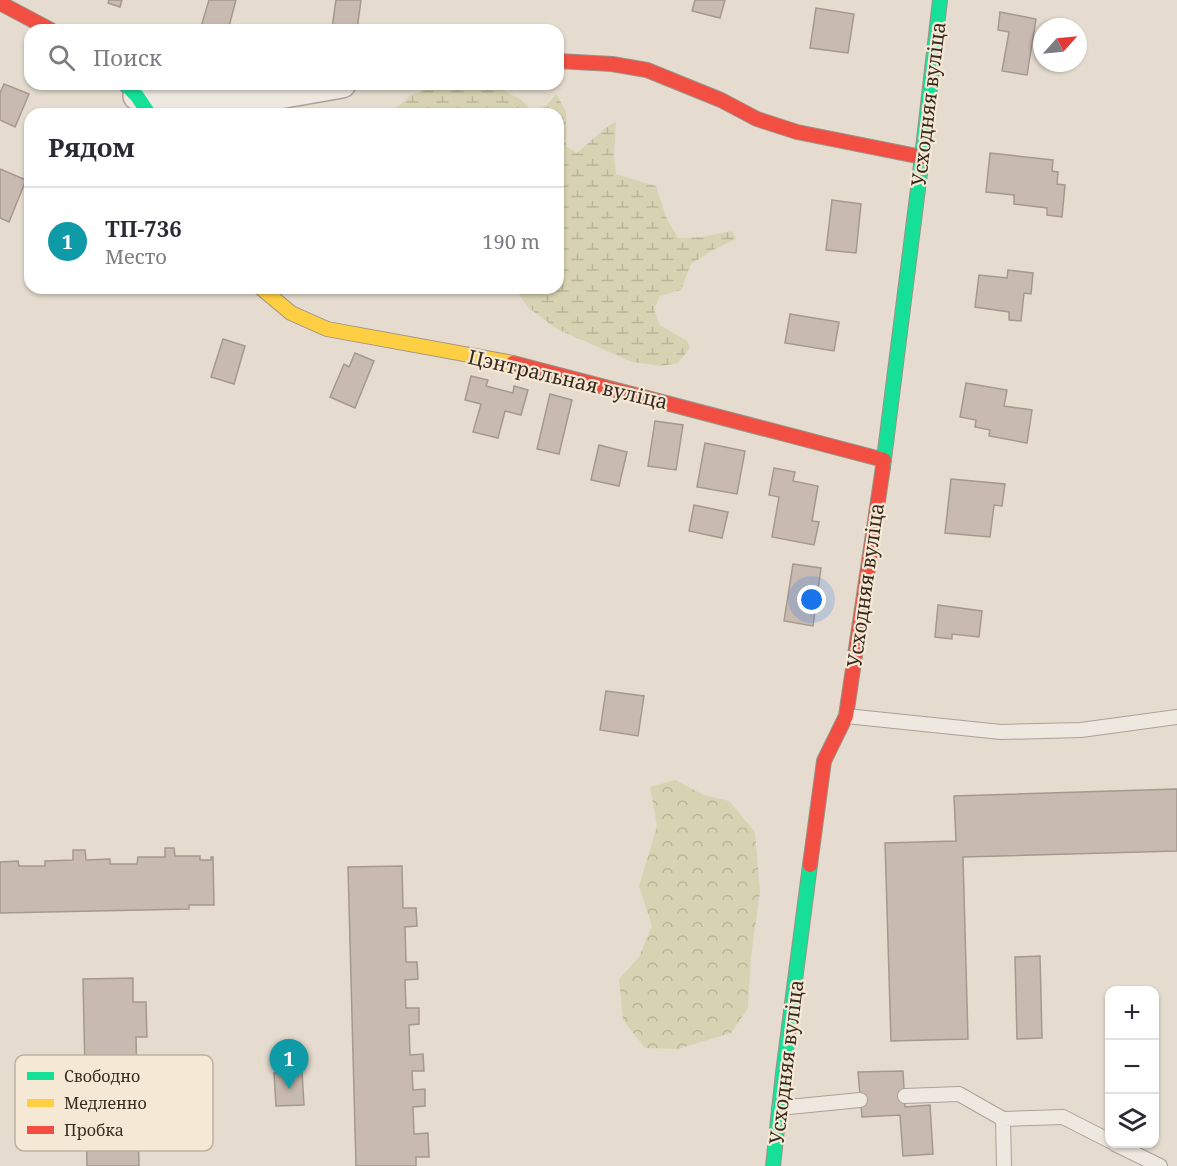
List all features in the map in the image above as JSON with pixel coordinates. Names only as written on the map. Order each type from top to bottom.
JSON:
[{"type":"street","name":"Усходняя вуліца","points":[[773,1166],[824,761],[846,716],[884,460],[940,0]]},
{"type":"street","points":[[0,3],[40,24]]},
{"type":"street","points":[[564,61],[612,64],[648,70],[721,100],[757,119],[797,132],[922,157]]},
{"type":"street","points":[[137,98],[182,103],[239,102],[308,90]]},
{"type":"street","name":"Цэнтральная вуліца","points":[[268,294],[291,313],[327,329],[512,363],[884,460]]},
{"type":"lane","points":[[846,716],[1001,732],[1081,730],[1177,717]]},
{"type":"lane","points":[[905,1096],[959,1094],[1003,1119],[1063,1117],[1105,1138]]},
{"type":"lane","points":[[779,1108],[860,1100]]},
{"type":"lane","points":[[1003,1119],[1004,1166]]},
{"type":"lane","points":[[1125,1148],[1160,1166]]},
{"type":"green space","points":[[426,90],[503,90],[520,99],[530,108],[397,108],[411,95]]},
{"type":"green space","points":[[556,94],[566,111],[566,146],[577,153],[609,125],[616,122],[614,156],[616,174],[656,186],[666,217],[678,238],[702,237],[732,231],[736,239],[691,264],[681,290],[660,296],[654,309],[660,325],[687,341],[690,348],[678,363],[661,366],[632,362],[557,329],[529,308],[518,294],[564,294],[564,108],[540,108],[547,105]]},
{"type":"green space","points":[[675,780],[704,795],[729,801],[755,832],[760,892],[751,956],[748,1008],[731,1033],[678,1049],[645,1048],[623,1020],[619,979],[639,957],[652,926],[639,886],[657,826],[650,787]]},
{"type":"building","points":[[109,0],[122,0],[120,7],[108,3]]},
{"type":"building","points":[[209,0],[236,0],[230,24],[202,24]]},
{"type":"building","points":[[336,0],[361,0],[358,24],[333,24]]},
{"type":"building","points":[[695,0],[725,0],[720,18],[692,11]]},
{"type":"building","points":[[816,8],[854,14],[848,53],[810,48]]},
{"type":"building","points":[[1000,12],[1033,18],[1033,38],[1027,75],[1002,71],[1009,32],[998,30]]},
{"type":"building","points":[[4,84],[29,94],[15,127],[0,120],[0,93]]},
{"type":"building","points":[[990,153],[1053,160],[1052,171],[1058,172],[1057,184],[1065,185],[1062,217],[1047,215],[1047,208],[1014,204],[1014,195],[986,192]]},
{"type":"building","points":[[0,169],[24,179],[24,185],[9,222],[0,218]]},
{"type":"building","points":[[832,200],[861,204],[856,253],[826,250]]},
{"type":"building","points":[[1008,270],[1033,273],[1031,294],[1024,293],[1021,321],[1009,320],[1009,312],[975,307],[979,275],[1007,278]]},
{"type":"building","points":[[790,314],[839,322],[834,351],[785,343]]},
{"type":"building","points":[[223,339],[245,346],[234,384],[211,377]]},
{"type":"building","points":[[355,353],[374,361],[355,408],[330,397],[344,364],[349,367]]},
{"type":"building","points":[[471,376],[488,380],[486,386],[513,393],[514,386],[528,390],[521,415],[505,411],[498,438],[473,432],[481,404],[465,400]]},
{"type":"building","points":[[966,383],[1007,390],[1004,406],[1032,410],[1027,443],[989,436],[990,430],[975,427],[976,420],[960,417]]},
{"type":"building","points":[[550,394],[572,400],[559,454],[537,449]]},
{"type":"building","points":[[655,421],[683,425],[676,470],[648,466]]},
{"type":"building","points":[[705,443],[745,451],[737,494],[697,487]]},
{"type":"building","points":[[599,445],[627,452],[619,486],[591,480]]},
{"type":"building","points":[[774,468],[795,472],[793,481],[818,486],[812,521],[819,522],[814,545],[772,537],[779,497],[769,495]]},
{"type":"building","points":[[951,479],[1005,484],[1002,506],[994,505],[990,537],[945,533]]},
{"type":"building","points":[[694,505],[728,512],[722,538],[689,531]]},
{"type":"building","points":[[793,564],[821,568],[813,626],[784,621]]},
{"type":"building","points":[[938,605],[982,611],[979,637],[952,634],[952,639],[935,637]]},
{"type":"building","points":[[606,691],[644,696],[638,736],[600,730]]},
{"type":"building","points":[[1177,789],[1177,851],[963,857],[968,1039],[891,1041],[885,843],[956,841],[954,796]]},
{"type":"building","points":[[165,848],[174,848],[175,856],[200,856],[200,860],[211,860],[213,857],[214,905],[189,905],[189,909],[0,913],[0,862],[18,861],[19,866],[45,866],[45,861],[73,860],[73,850],[85,850],[86,860],[110,859],[110,864],[137,864],[138,857],[165,857]]},
{"type":"building","points":[[402,866],[403,908],[416,908],[417,926],[405,927],[406,962],[417,962],[418,979],[405,980],[406,1008],[419,1008],[419,1024],[409,1025],[410,1055],[423,1054],[424,1071],[412,1071],[413,1090],[425,1089],[425,1106],[413,1107],[414,1134],[428,1133],[429,1157],[416,1157],[416,1166],[356,1166],[348,867]]},
{"type":"building","points":[[1040,956],[1042,1038],[1017,1039],[1015,957]]},
{"type":"building","points":[[133,978],[133,1002],[146,1002],[147,1037],[136,1037],[136,1055],[85,1055],[83,979]]},
{"type":"building","points":[[903,1071],[905,1107],[930,1105],[933,1154],[903,1156],[900,1115],[862,1117],[858,1072]]},
{"type":"building","points":[[302,1072],[304,1105],[276,1106],[274,1073]]},
{"type":"building","points":[[87,1151],[139,1151],[139,1166],[87,1166]]},
{"type":"traffic: fast","points":[[883,467],[940,0]]},
{"type":"traffic: fast","points":[[131,90],[145,108]]},
{"type":"traffic: fast","points":[[773,1166],[810,865]]},
{"type":"traffic: slow","points":[[268,294],[291,313],[327,329],[513,363]]},
{"type":"traffic: jam","points":[[0,3],[40,24]]},
{"type":"traffic: jam","points":[[564,61],[612,64],[647,70],[721,100],[757,119],[797,132],[922,157]]},
{"type":"traffic: jam","points":[[513,363],[884,460]]},
{"type":"traffic: jam","points":[[810,865],[824,761],[846,716],[883,467]]},
{"type":"place","name":"ТП-736","points":[[289,1089]]}]
